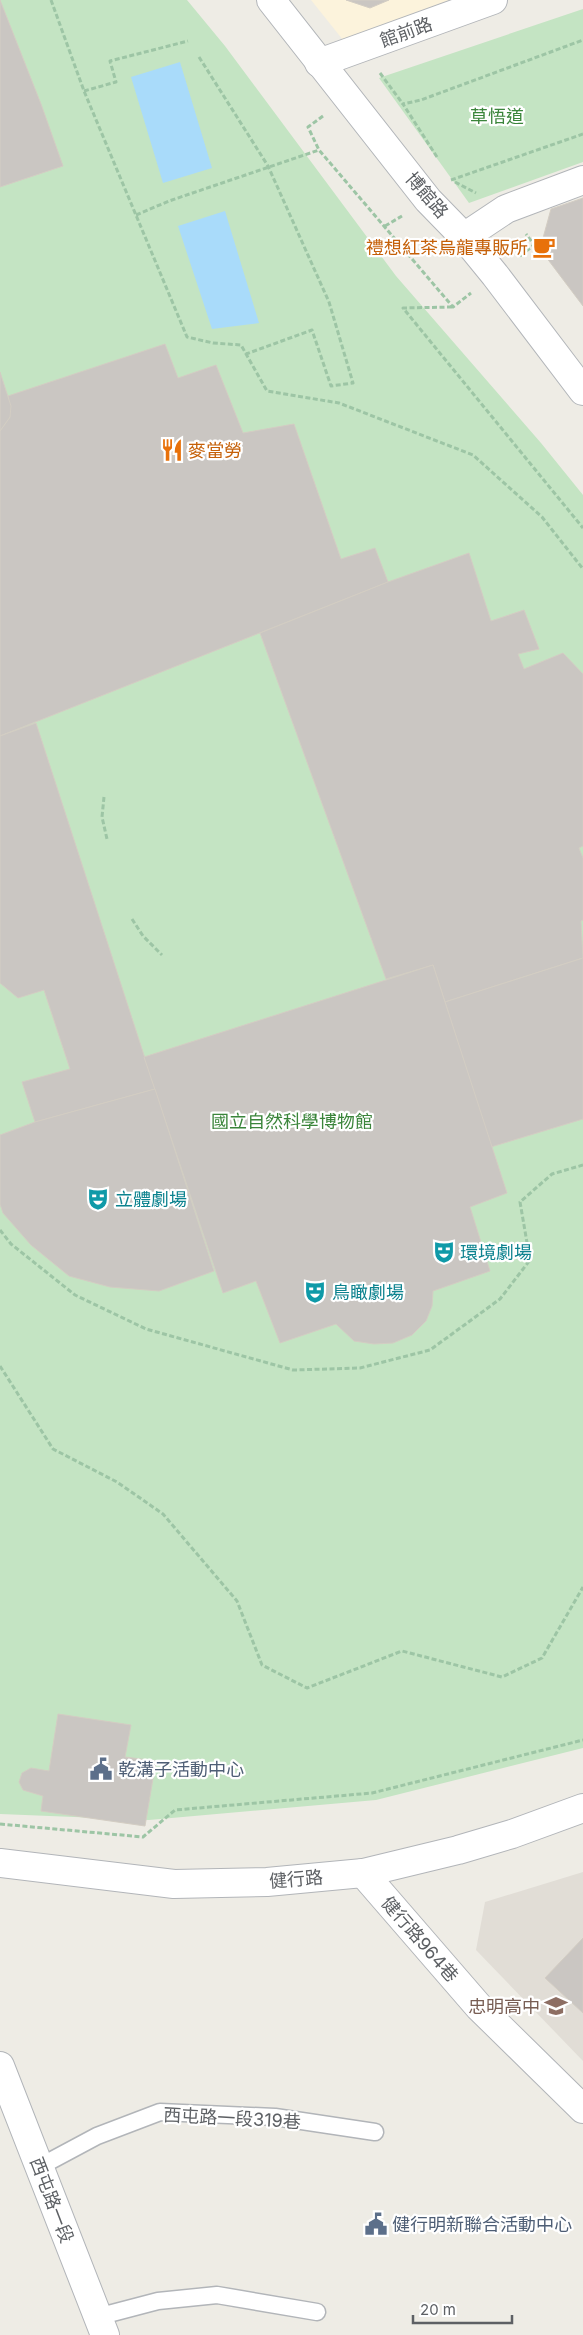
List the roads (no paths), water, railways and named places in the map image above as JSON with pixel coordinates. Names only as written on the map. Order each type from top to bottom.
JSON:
[{"type":"street","name":"博館路","points":[[271,0],[428,200],[464,237],[583,391]]},
{"type":"street","name":"館前路","points":[[319,63],[493,0]]},
{"type":"street","points":[[464,237],[506,209],[583,180]]},
{"type":"street","name":"健行路","points":[[0,1863],[174,1884],[267,1882],[363,1873],[467,1848],[583,1808]]},
{"type":"street","name":"健行路964巷","points":[[363,1873],[479,2007],[583,2109]]},
{"type":"street","name":"西屯路一段","points":[[0,2066],[101,2326]]},
{"type":"lane","name":"西屯路一段319巷","points":[[39,2167],[97,2136],[160,2112],[275,2117],[375,2132]]},
{"type":"lane","points":[[101,2326],[158,2301],[217,2295],[317,2312]]},
{"type":"water","points":[[180,62],[212,168],[163,183],[131,77]]},
{"type":"water","points":[[225,211],[259,323],[212,329],[178,226]]},
{"type":"place","name":"禮想紅茶烏龍專販所","points":[[544,247]]},
{"type":"place","name":"麥當勞","points":[[172,450]]},
{"type":"place","name":"立體劇場","points":[[98,1199]]},
{"type":"place","name":"環境劇場","points":[[444,1252]]},
{"type":"place","name":"鳥瞰劇場","points":[[315,1292]]},
{"type":"place","name":"乾溝子活動中心","points":[[101,1769]]},
{"type":"place","name":"忠明高中","points":[[556,2006]]},
{"type":"place","name":"健行明新聯合活動中心","points":[[376,2224]]},
{"type":"park label","name":"草悟道","points":[[497,116]]},
{"type":"park label","name":"國立自然科學博物館","points":[[292,1121]]}]
